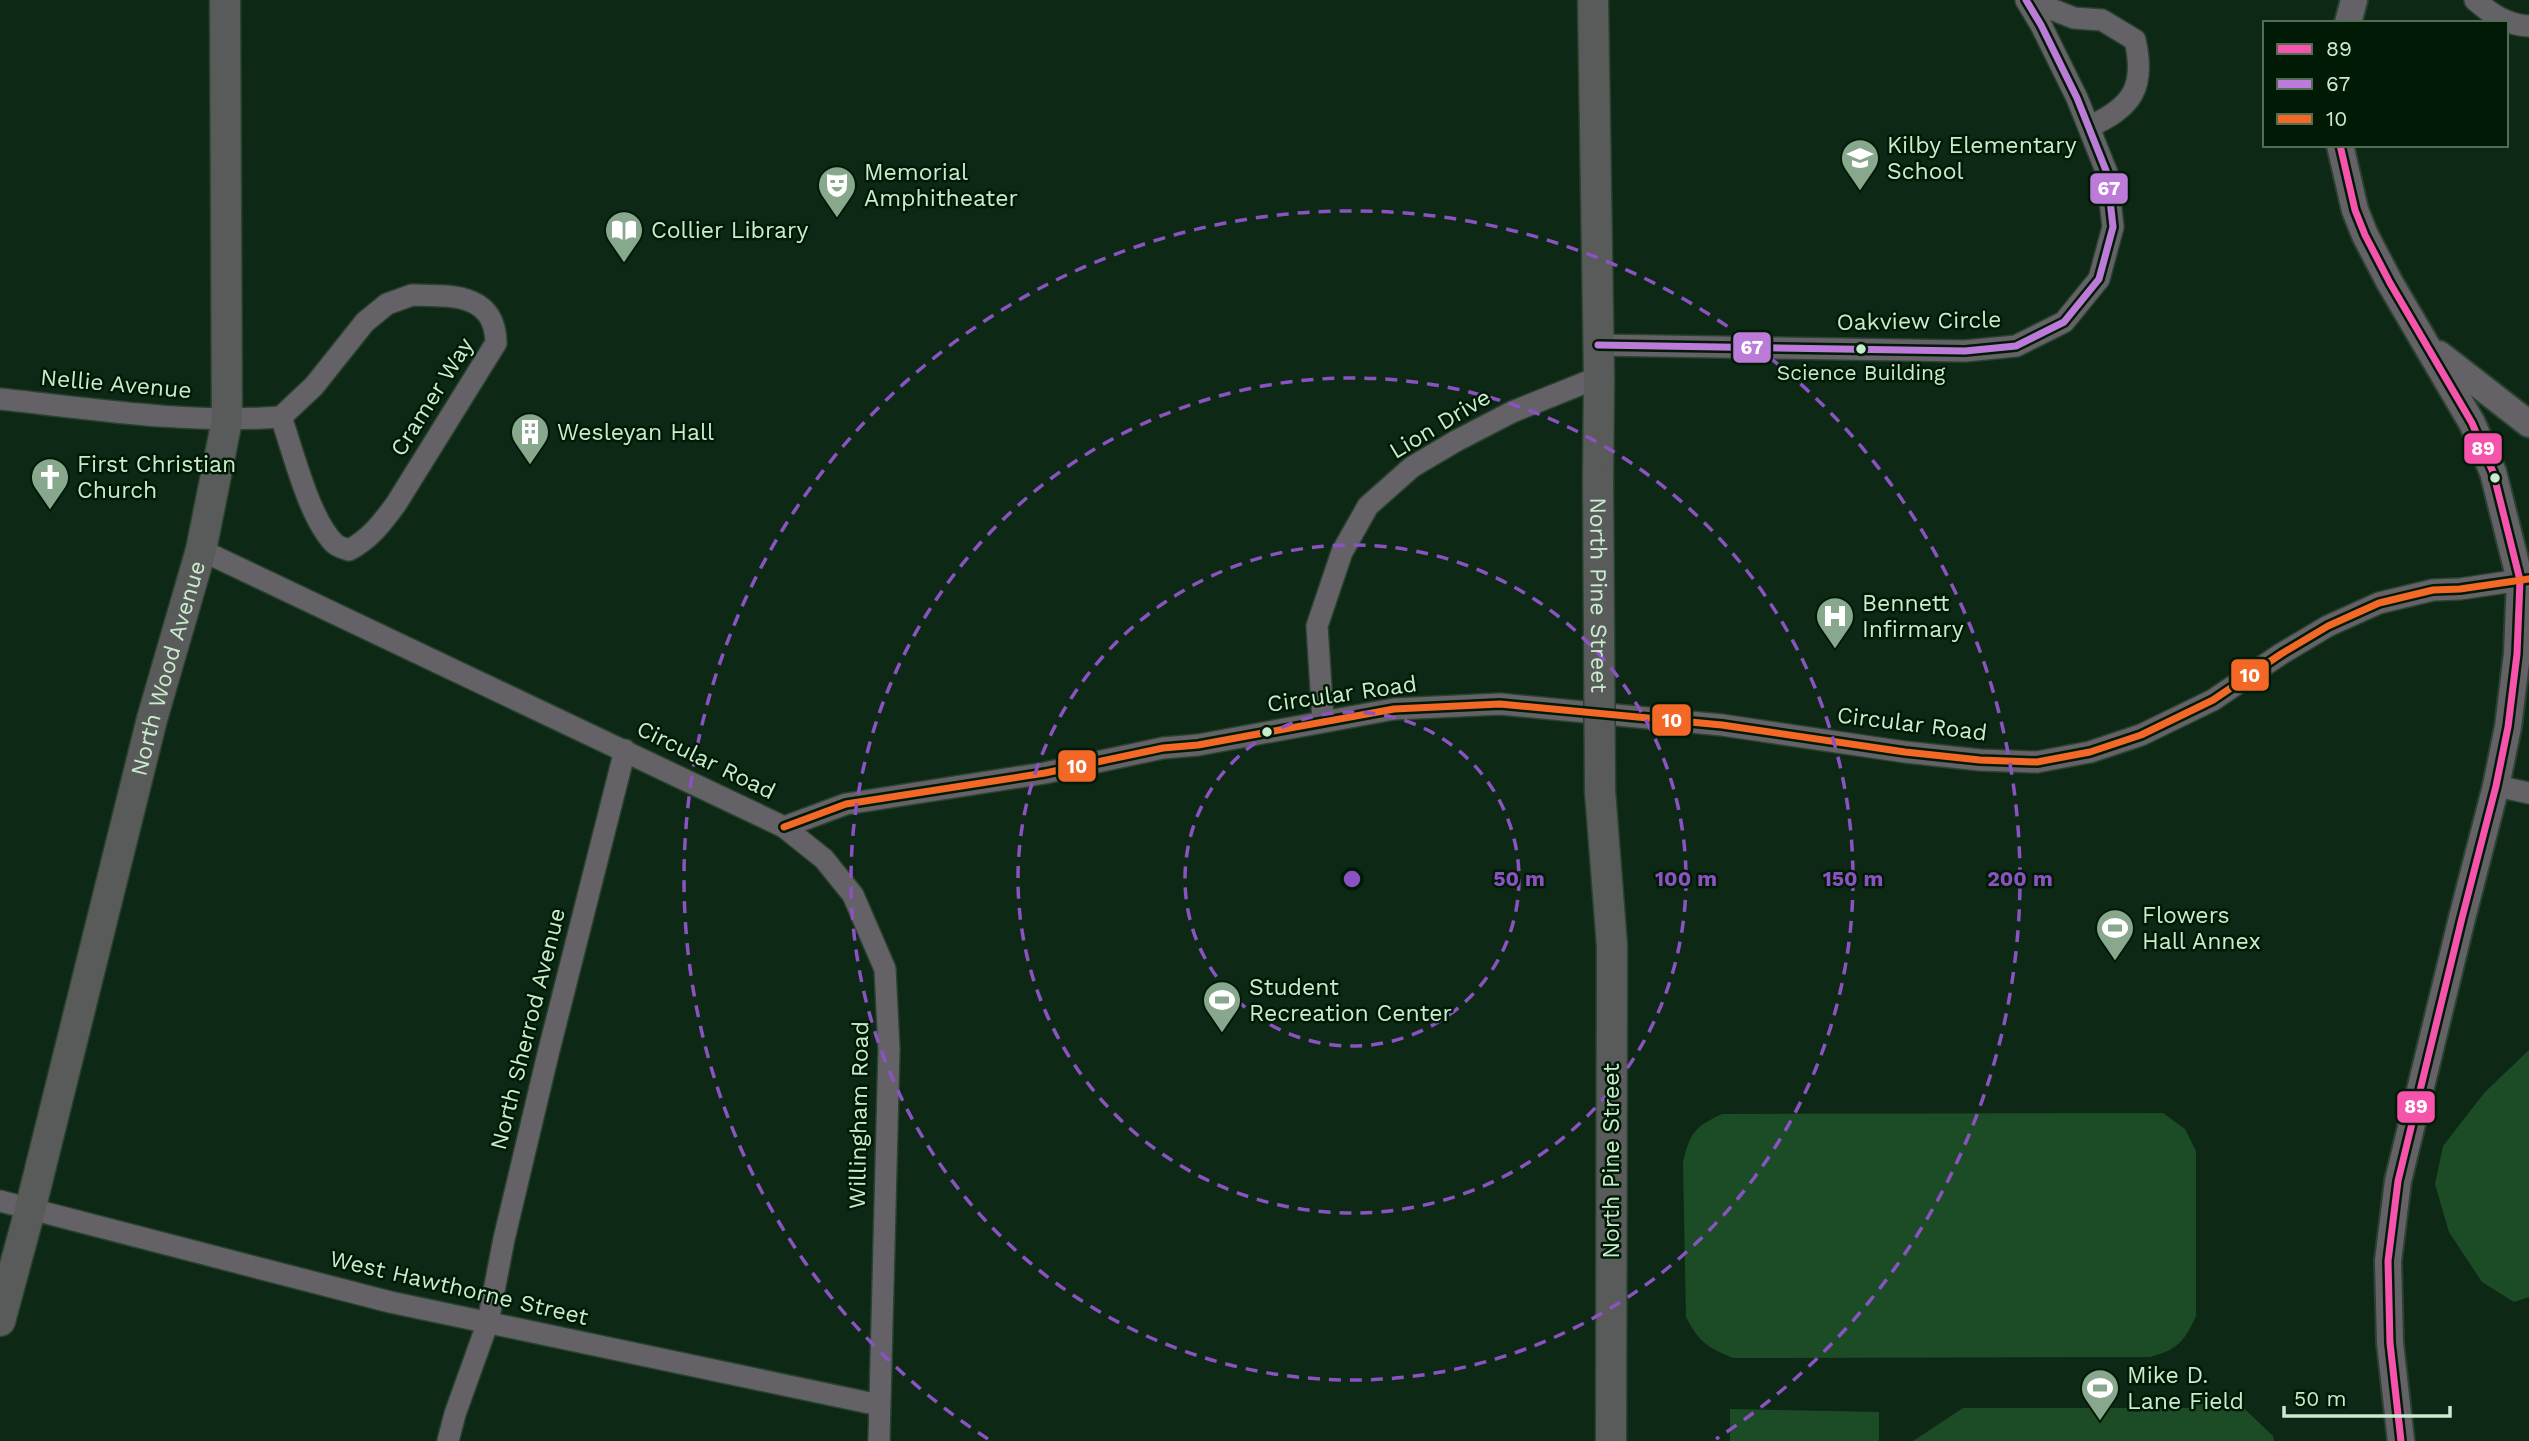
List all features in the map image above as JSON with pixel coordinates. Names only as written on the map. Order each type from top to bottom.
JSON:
[{"type":"main road","name":"North Wood Avenue","points":[[0,1321],[152,719],[201,550],[227,420],[225,0]]},
{"type":"main road","name":"North Pine Street","points":[[1592,0],[1599,377],[1600,791],[1612,946],[1611,1441]]},
{"type":"street","name":"Oakview Circle","points":[[2027,0],[2074,18],[2102,20],[2135,40],[2141,65],[2133,96],[2110,117],[2089,127]]},
{"type":"street","name":"Oakview Circle","points":[[1598,345],[1965,351],[2016,346],[2064,322],[2099,279],[2113,226],[2107,173],[2059,61],[2027,0]]},
{"type":"street","points":[[2349,21],[2354,0]]},
{"type":"street","points":[[2475,0],[2494,16],[2506,21]]},
{"type":"street","points":[[2508,22],[2529,26]]},
{"type":"street","points":[[2340,147],[2355,210],[2365,235],[2390,284],[2472,423],[2493,472],[2524,580],[2508,727],[2497,786],[2462,918],[2397,1194],[2388,1261],[2390,1343],[2401,1441]]},
{"type":"street","name":"Cramer Way","points":[[412,295],[458,296],[478,304],[490,317],[496,329],[496,343],[396,504],[379,528],[349,550],[336,546],[324,531],[308,497],[281,416],[314,386],[365,321],[387,304],[412,295]]},
{"type":"street","points":[[2429,346],[2529,424]]},
{"type":"street","name":"Lion Drive","points":[[1323,720],[1317,626],[1342,552],[1368,506],[1412,467],[1456,441],[1511,412],[1599,377]]},
{"type":"street","name":"Nellie Avenue","points":[[0,399],[157,416],[227,420]]},
{"type":"street","points":[[227,420],[281,416]]},
{"type":"street","name":"Circular Road","points":[[201,550],[784,827],[846,804],[1045,773],[1163,748],[1198,745],[1394,709],[1500,704],[1722,725],[1980,760],[2037,762],[2090,752],[2141,735],[2213,700],[2328,626],[2379,603],[2432,590],[2524,580]]},
{"type":"street","points":[[2508,727],[2529,709]]},
{"type":"street","name":"North Sherrod Avenue","points":[[448,1441],[488,1322],[504,1239],[545,1067],[625,750]]},
{"type":"street","points":[[2497,786],[2529,793]]},
{"type":"street","name":"Willingham Road","points":[[784,827],[824,859],[853,895],[885,969],[890,1049],[878,1441]]},
{"type":"street","name":"West Hawthorne Street","points":[[0,1201],[364,1295],[879,1405]]},
{"type":"green space","points":[[2529,1050],[2529,1297],[2514,1302],[2482,1282],[2449,1232],[2435,1184],[2443,1146],[2485,1092]]},
{"type":"green space","points":[[2163,1113],[2185,1129],[2196,1151],[2196,1316],[2184,1338],[2167,1351],[2150,1357],[1733,1358],[1705,1343],[1686,1317],[1683,1162],[1695,1132],[1722,1114]]},
{"type":"green space","name":"Mike D. Lane Field","points":[[2191,1395],[2231,1396],[2273,1436],[2274,1441],[1913,1441],[1963,1408],[2189,1408]]},
{"type":"green space","points":[[1730,1409],[1879,1412],[1879,1441],[1730,1441]]},
{"type":"transit line","name":"67","points":[[1598,345],[1965,351],[2016,346],[2064,322],[2099,279],[2113,227],[2107,173],[2077,98],[2026,0]]},
{"type":"transit line","name":"89","points":[[2340,147],[2355,210],[2365,235],[2472,423],[2493,472],[2520,580],[2517,654],[2508,727],[2496,786],[2398,1181],[2388,1261],[2390,1343],[2401,1441]]},
{"type":"transit line","name":"10","points":[[784,827],[846,804],[1045,773],[1163,748],[1198,745],[1394,709],[1500,704],[1722,725],[1905,752],[1980,760],[2037,762],[2090,752],[2141,735],[2213,700],[2328,626],[2379,603],[2433,590],[2529,579]]},
{"type":"place","name":"Kilby Elementary School","points":[[1860,192]]},
{"type":"place","name":"Memorial Amphitheater","points":[[837,219]]},
{"type":"place","name":"Collier Library","points":[[624,264]]},
{"type":"place","name":"Science Building","points":[[1861,349]]},
{"type":"place","name":"Wesleyan Hall","points":[[530,466]]},
{"type":"place","name":"First Christian Church","points":[[50,511]]},
{"type":"place","name":"Bennett Infirmary","points":[[1835,650]]},
{"type":"place","name":"Flowers Hall Annex","points":[[2115,962]]},
{"type":"place","name":"Student Recreation Center","points":[[1222,1034]]},
{"type":"place","name":"Mike D. Lane Field","points":[[2100,1422]]}]
